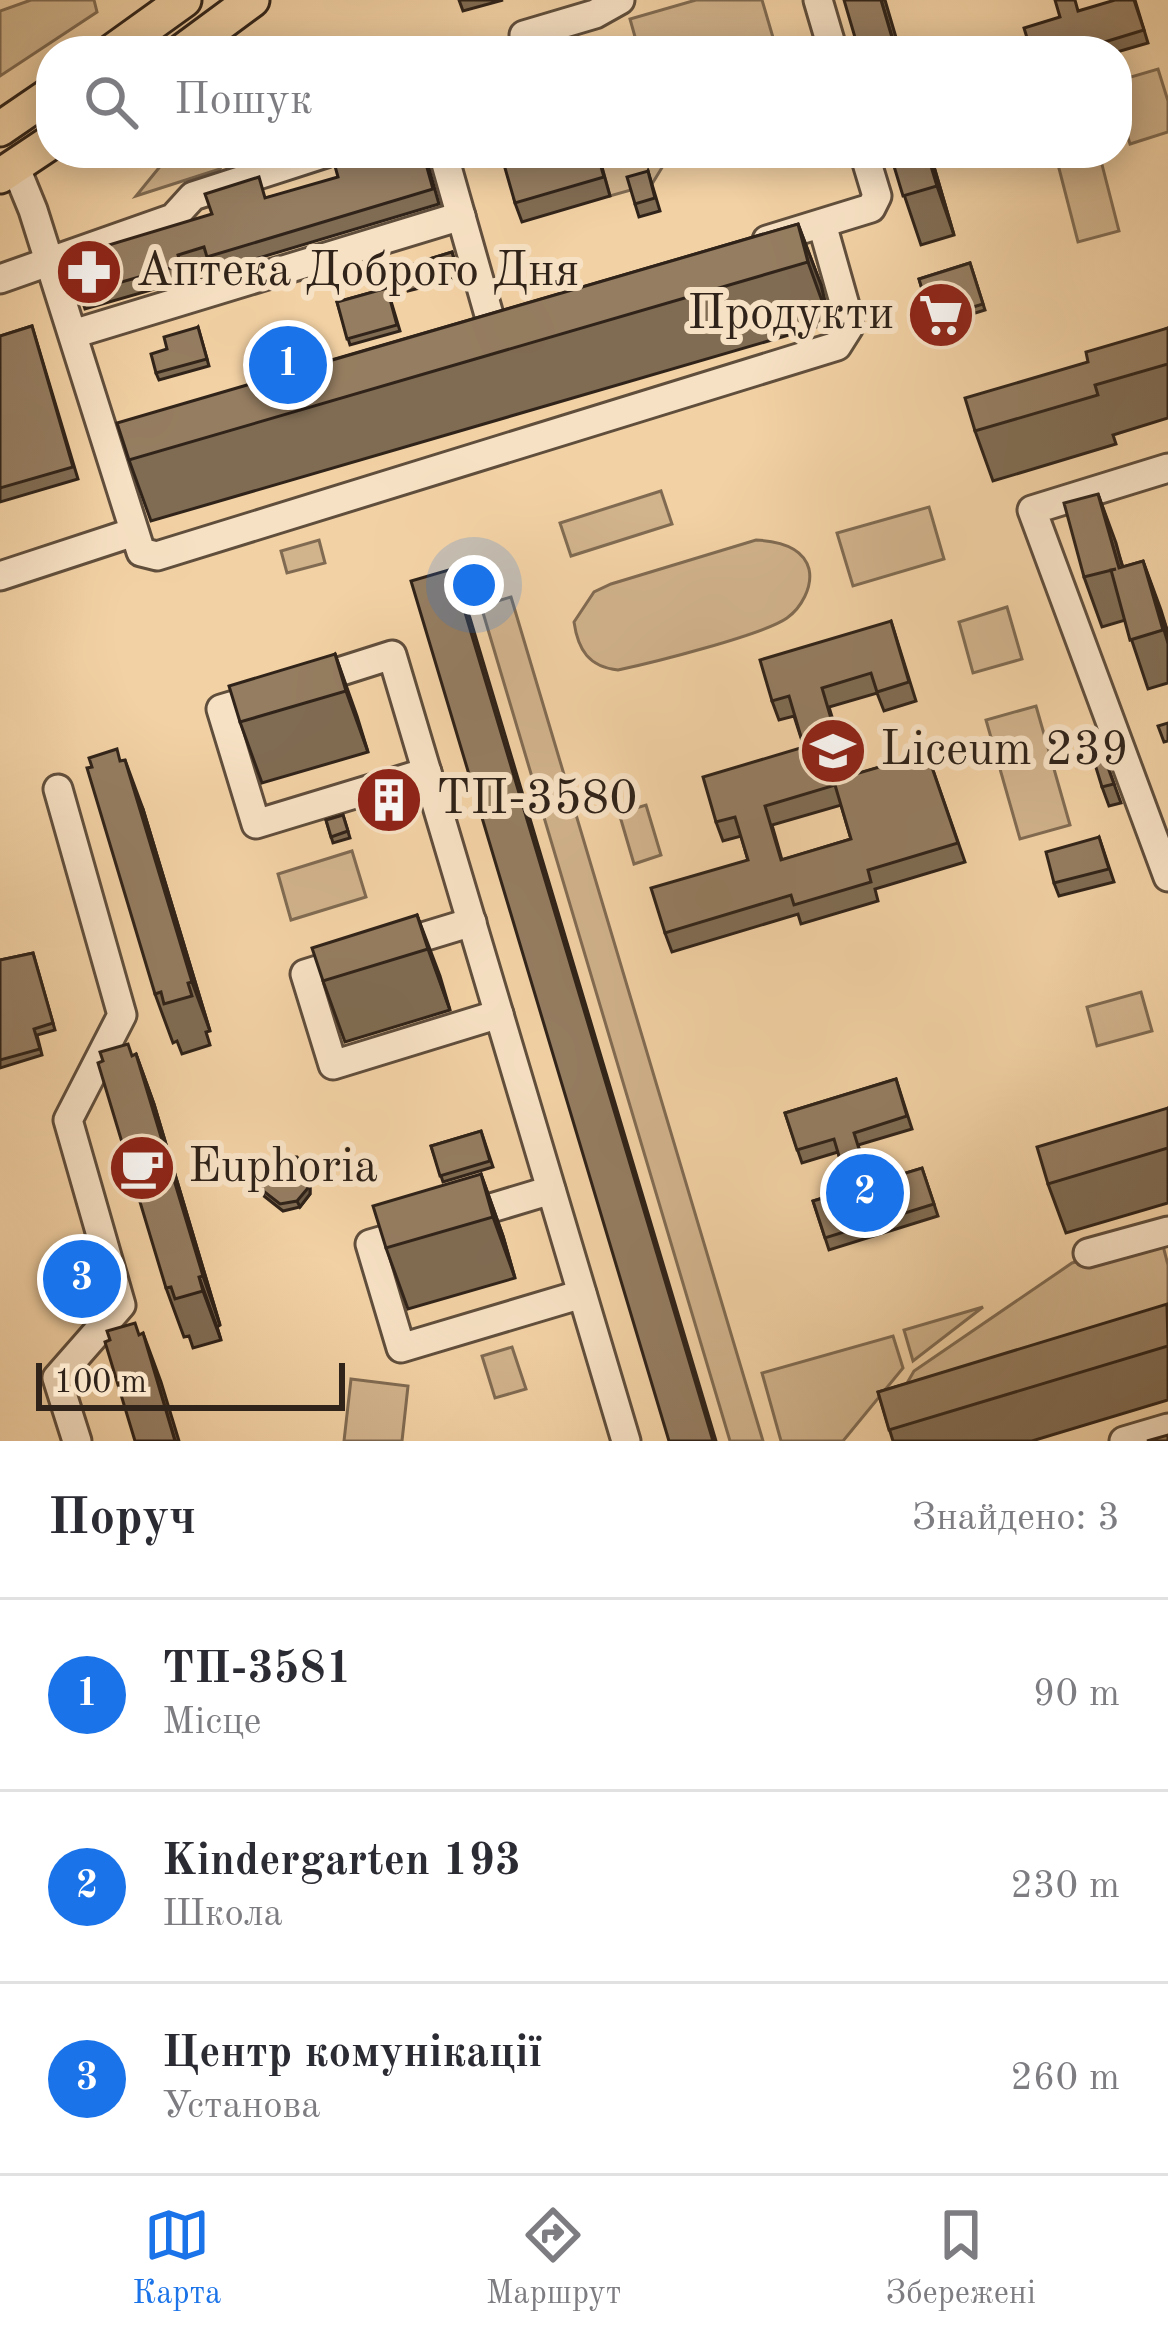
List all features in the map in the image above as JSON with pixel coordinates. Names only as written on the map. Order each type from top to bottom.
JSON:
[{"type":"main road","points":[[134,36],[184,0]]},
{"type":"main road","points":[[203,36],[252,0]]},
{"type":"main road","points":[[0,129],[36,104]]},
{"type":"main road","points":[[8,171],[36,152]]},
{"type":"lane","points":[[524,35],[595,14],[620,0]]},
{"type":"lane","points":[[818,0],[829,36]]},
{"type":"lane","points":[[0,280],[173,218],[193,196],[280,168]]},
{"type":"lane","points":[[447,168],[490,328]]},
{"type":"lane","points":[[739,249],[866,211],[877,196],[869,168]]},
{"type":"lane","points":[[8,171],[49,259],[73,334],[121,451],[141,552],[157,556],[836,346],[849,327],[848,316],[822,224]]},
{"type":"lane","points":[[73,334],[460,216]]},
{"type":"lane","points":[[1168,468],[1032,510],[1168,877]]},
{"type":"lane","points":[[0,576],[134,532]]},
{"type":"lane","points":[[427,772],[256,824],[221,710],[392,655],[472,922],[626,1441]]},
{"type":"lane","points":[[58,789],[122,1015],[68,1120],[121,1305],[57,1378],[76,1441]]},
{"type":"lane","points":[[472,922],[304,974],[333,1065],[499,1014]]},
{"type":"lane","points":[[551,1190],[370,1244],[400,1348],[582,1294]]},
{"type":"lane","points":[[1088,1253],[1168,1231]]},
{"type":"lane","points":[[1124,1441],[1168,1428]]},
{"type":"shaded area","points":[[31,0],[94,0],[97,12],[61,36],[36,36],[36,52],[0,76],[0,11]]},
{"type":"shaded area","points":[[696,0],[762,0],[773,36],[635,36],[630,19]]},
{"type":"shaded area","points":[[1158,69],[1168,101],[1168,132],[1132,143],[1132,77]]},
{"type":"shaded area","points":[[159,168],[220,168],[220,169],[136,196]]},
{"type":"shaded area","points":[[602,168],[662,168],[652,184],[610,196]]},
{"type":"shaded area","points":[[1059,168],[1103,168],[1119,231],[1078,242]]},
{"type":"shaded area","points":[[661,491],[672,524],[571,556],[560,523]]},
{"type":"shaded area","points":[[929,507],[944,559],[853,586],[837,533]]},
{"type":"shaded area","points":[[319,540],[325,563],[287,573],[281,551]]},
{"type":"shaded area","points":[[756,540],[795,550],[806,561],[809,583],[805,596],[787,618],[732,640],[618,670],[592,661],[582,649],[574,622],[594,592]]},
{"type":"shaded area","points":[[511,597],[763,1441],[730,1441],[481,606]]},
{"type":"shaded area","points":[[1007,607],[1022,659],[973,673],[959,622]]},
{"type":"shaded area","points":[[1036,706],[1070,825],[1020,839],[986,720]]},
{"type":"shaded area","points":[[646,805],[661,855],[634,864],[619,813]]},
{"type":"shaded area","points":[[352,851],[366,897],[291,920],[278,874]]},
{"type":"shaded area","points":[[1141,992],[1152,1031],[1097,1046],[1087,1007]]},
{"type":"shaded area","points":[[1161,1238],[1168,1265],[1168,1329],[895,1404],[914,1371],[1072,1263]]},
{"type":"shaded area","points":[[983,1307],[913,1361],[904,1330]]},
{"type":"shaded area","points":[[893,1336],[903,1368],[843,1441],[781,1441],[762,1373]]},
{"type":"shaded area","points":[[512,1347],[526,1389],[495,1398],[482,1356]]},
{"type":"shaded area","points":[[351,1379],[408,1386],[402,1441],[344,1441]]},
{"type":"building","points":[[844,0],[881,0],[892,36],[855,36]]},
{"type":"building","points":[[1055,0],[1075,0],[1078,11],[1115,0],[1134,0],[1144,30],[1124,36],[1026,36],[1024,28],[1060,17]]},
{"type":"building","points":[[336,168],[427,168],[433,189],[207,257],[204,247],[178,255],[181,265],[80,294],[69,257],[212,214],[205,194],[259,177],[265,198],[338,177]]},
{"type":"building","points":[[505,168],[601,168],[604,177],[515,203]]},
{"type":"building","points":[[895,168],[932,168],[937,186],[903,196]]},
{"type":"building","points":[[648,171],[655,198],[635,204],[627,177]]},
{"type":"building","points":[[798,224],[808,262],[129,460],[117,423]]},
{"type":"building","points":[[452,252],[457,271],[405,284],[400,268]]},
{"type":"building","points":[[970,263],[983,304],[931,320],[919,279]]},
{"type":"building","points":[[387,288],[397,325],[347,339],[337,302]]},
{"type":"building","points":[[32,326],[73,467],[0,488],[0,336]]},
{"type":"building","points":[[198,327],[207,359],[156,373],[151,354],[167,349],[164,337]]},
{"type":"building","points":[[1168,328],[1168,364],[1095,385],[1098,395],[975,431],[965,398],[1088,362],[1086,352]]},
{"type":"building","points":[[296,345],[302,364],[274,373],[269,353]]},
{"type":"building","points":[[1098,494],[1119,568],[1143,561],[1163,630],[1130,640],[1111,570],[1084,577],[1064,503]]},
{"type":"building","points":[[452,569],[713,1441],[669,1441],[411,581]]},
{"type":"building","points":[[891,621],[909,682],[877,692],[871,673],[822,688],[838,742],[849,776],[927,753],[958,843],[868,870],[871,882],[794,905],[791,895],[665,933],[651,888],[748,860],[735,817],[716,822],[703,777],[804,747],[789,696],[772,701],[760,660]],"holes":[[[835,785],[851,839],[781,860],[765,806]]]},
{"type":"building","points":[[335,654],[346,691],[240,722],[229,686]]},
{"type":"building","points":[[1168,723],[1168,741],[1164,742],[1158,726]]},
{"type":"building","points":[[1094,729],[1114,784],[1102,787],[1085,732]]},
{"type":"building","points":[[117,749],[120,761],[125,760],[192,982],[188,983],[192,996],[164,1004],[161,992],[155,994],[87,768],[92,767],[89,758]]},
{"type":"building","points":[[401,792],[403,799],[375,808],[373,800]]},
{"type":"building","points":[[343,815],[348,831],[331,837],[326,820]]},
{"type":"building","points":[[1099,837],[1109,869],[1054,883],[1046,852]]},
{"type":"building","points":[[417,915],[428,949],[323,981],[312,948]]},
{"type":"building","points":[[33,953],[53,1023],[34,1029],[40,1049],[0,1060],[0,960]]},
{"type":"building","points":[[128,1044],[132,1056],[136,1054],[203,1276],[199,1277],[203,1291],[175,1299],[171,1287],[166,1288],[98,1063],[103,1061],[100,1052]]},
{"type":"building","points":[[896,1079],[907,1116],[854,1133],[870,1184],[922,1168],[934,1204],[825,1238],[813,1201],[849,1190],[834,1139],[797,1150],[785,1113]]},
{"type":"building","points":[[1168,1108],[1168,1148],[1048,1184],[1037,1147]]},
{"type":"building","points":[[481,1131],[490,1161],[440,1176],[431,1146]]},
{"type":"building","points":[[274,1156],[297,1157],[308,1171],[308,1188],[297,1201],[280,1204],[262,1190],[259,1175]]},
{"type":"building","points":[[481,1174],[493,1217],[386,1248],[373,1206]]},
{"type":"building","points":[[83,1242],[95,1284],[66,1292],[54,1250]]},
{"type":"building","points":[[1167,1304],[1168,1346],[889,1430],[878,1392]]},
{"type":"building","points":[[135,1323],[139,1335],[143,1333],[175,1441],[135,1441],[105,1342],[110,1340],[107,1331]]},
{"type":"place","name":"Аптека Доброго Дня","points":[[89,272]]},
{"type":"place","name":"Продукти","points":[[941,315]]},
{"type":"place","name":"ТП-3581","points":[[288,365]]},
{"type":"place","name":"Liceum 239","points":[[833,751]]},
{"type":"place","name":"ТП-3580","points":[[389,800]]},
{"type":"place","name":"Euphoria","points":[[142,1168]]},
{"type":"place","name":"Kindergarten 193","points":[[865,1193]]},
{"type":"place","name":"Центр комунікації","points":[[82,1279]]}]
